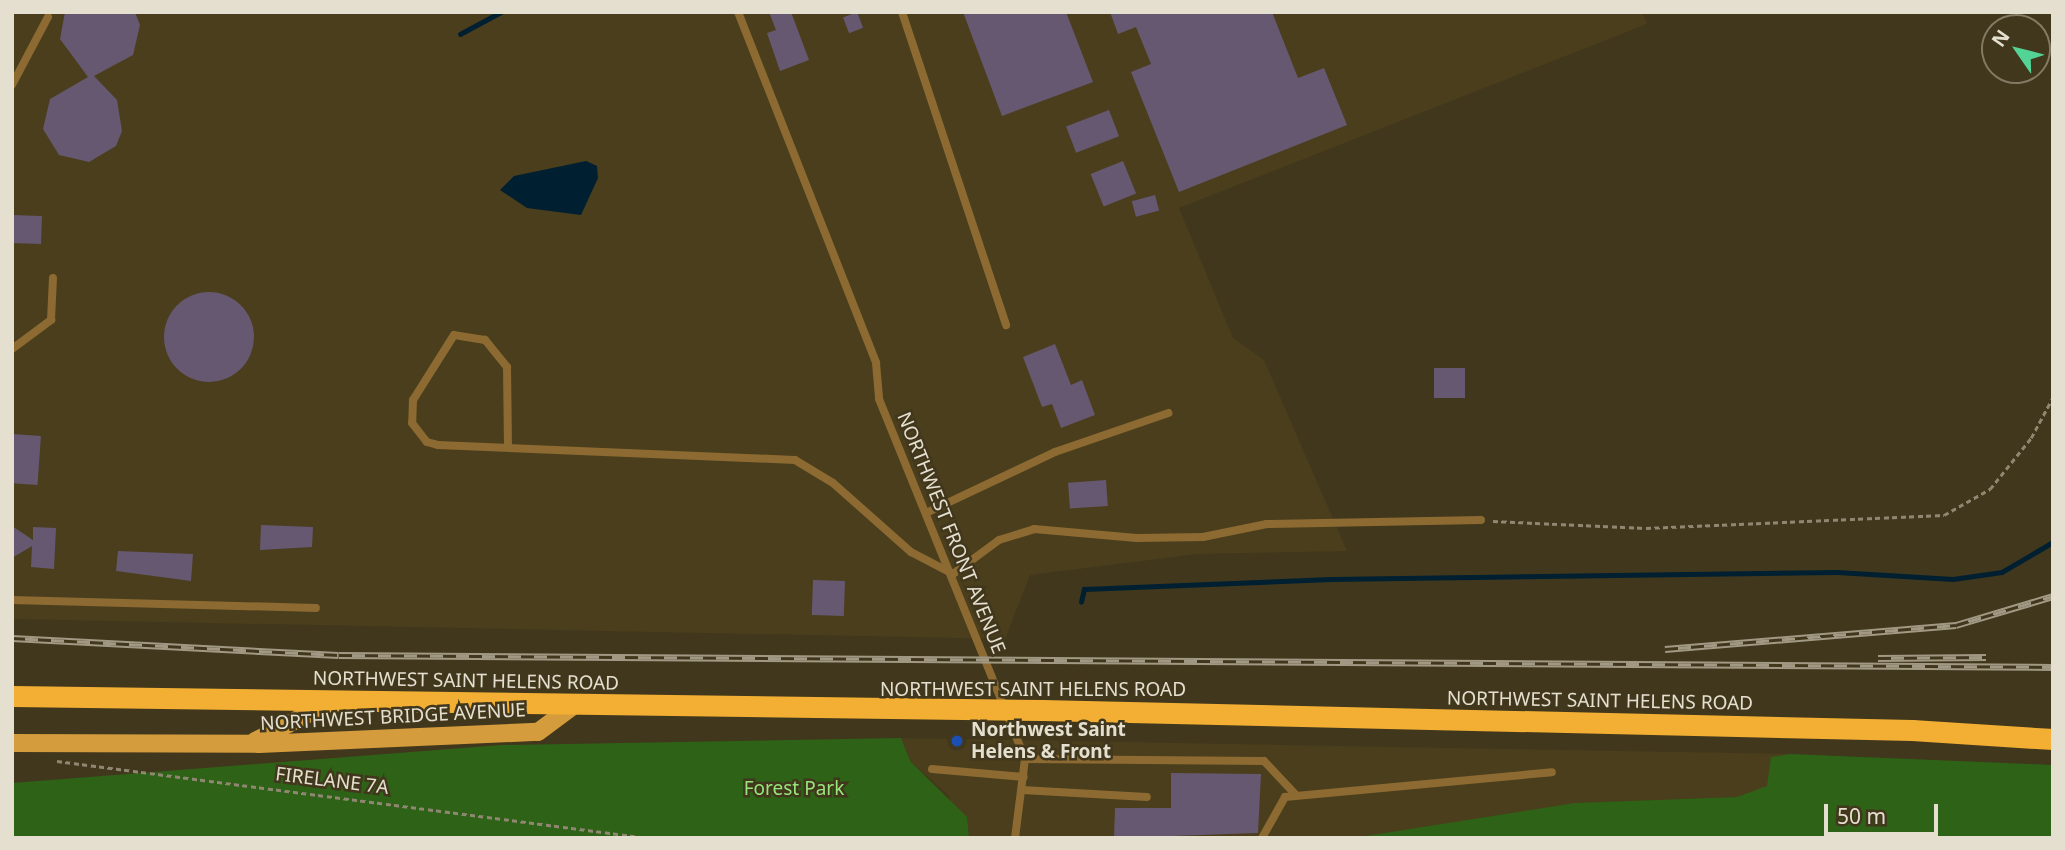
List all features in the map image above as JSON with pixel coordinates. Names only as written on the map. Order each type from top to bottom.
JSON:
[{"type":"highway","name":"NORTHWEST SAINT HELENS ROAD","points":[[12,696],[1009,711],[1912,730],[2053,739]]},
{"type":"main road","name":"NORTHWEST BRIDGE AVENUE","points":[[248,745],[333,701]]},
{"type":"main road","name":"NORTHWEST BRIDGE AVENUE","points":[[12,743],[248,745],[538,732],[573,706]]},
{"type":"lane","name":"NORTHWEST FRONT AVENUE","points":[[738,12],[876,363],[879,399],[1009,711],[1025,759]]},
{"type":"lane","points":[[902,12],[1006,325]]},
{"type":"lane","points":[[12,85],[48,17]]},
{"type":"lane","points":[[12,349],[51,320],[53,278]]},
{"type":"lane","points":[[508,447],[507,367],[485,340],[454,335],[419,387],[412,423],[438,445],[795,460],[833,483],[911,552],[953,574],[999,540],[1034,528],[1150,538],[1203,537],[1267,524],[1481,520]]},
{"type":"lane","points":[[926,513],[1055,452],[1168,413]]},
{"type":"lane","points":[[12,600],[316,608]]},
{"type":"lane","points":[[1015,838],[1025,759],[1264,761],[1296,795]]},
{"type":"lane","points":[[932,769],[1024,777]]},
{"type":"lane","points":[[1262,838],[1285,797],[1552,772]]},
{"type":"lane","points":[[1022,790],[1147,797]]},
{"type":"path","points":[[1481,520],[1646,528],[1944,515],[1967,506],[1997,481],[2053,397]]},
{"type":"path","name":"FIRELANE 7A","points":[[43,759],[648,838]]},
{"type":"shaded area","points":[[12,12],[1642,12],[1647,24],[1179,208],[1233,338],[1264,360],[1347,551],[1198,554],[1030,575],[1005,639],[12,619]]},
{"type":"shaded area","points":[[901,738],[1791,754],[1785,780],[1737,797],[1618,802],[1482,838],[963,838],[948,795],[910,761]]},
{"type":"green space","name":"Forest Park","points":[[901,738],[910,761],[967,817],[969,838],[12,838],[12,783],[501,745]]},
{"type":"green space","points":[[1791,754],[2053,765],[2053,838],[1353,838],[1575,803],[1737,797],[1767,786],[1771,757]]},
{"type":"water","points":[[586,161],[597,166],[598,178],[581,215],[527,208],[500,190],[514,176]]},
{"type":"building","points":[[65,12],[135,12],[140,25],[133,55],[94,76],[117,100],[122,131],[116,146],[89,162],[59,155],[43,129],[50,99],[88,77],[60,39]]},
{"type":"building","points":[[769,12],[791,12],[809,60],[780,71],[767,33],[776,30]]},
{"type":"building","points":[[857,12],[863,28],[849,33],[843,17]]},
{"type":"building","points":[[963,12],[1066,12],[1093,82],[1002,116]]},
{"type":"building","points":[[1110,12],[1272,12],[1298,78],[1324,68],[1347,125],[1179,192],[1131,72],[1151,64],[1136,27],[1118,34]]},
{"type":"building","points":[[1109,110],[1119,136],[1076,153],[1066,126]]},
{"type":"building","points":[[1123,161],[1136,193],[1104,207],[1091,174]]},
{"type":"building","points":[[1155,195],[1159,210],[1136,217],[1132,201]]},
{"type":"building","points":[[12,215],[42,216],[41,244],[12,243]]},
{"type":"building","points":[[209,292],[226,296],[241,305],[250,320],[254,337],[250,354],[241,369],[226,378],[209,382],[192,378],[177,369],[168,354],[164,337],[168,320],[177,305],[192,296]]},
{"type":"building","points":[[1055,344],[1071,385],[1082,380],[1095,415],[1061,428],[1052,404],[1042,407],[1023,357]]},
{"type":"building","points":[[1434,368],[1465,368],[1465,398],[1434,398]]},
{"type":"building","points":[[12,434],[41,436],[38,485],[12,483]]},
{"type":"building","points":[[1106,480],[1108,506],[1070,509],[1068,483]]},
{"type":"building","points":[[261,525],[313,527],[312,547],[260,550]]},
{"type":"building","points":[[12,526],[33,540],[33,527],[56,528],[54,569],[31,567],[32,546],[12,558]]},
{"type":"building","points":[[118,551],[193,554],[191,581],[116,571]]},
{"type":"building","points":[[813,580],[845,581],[844,616],[812,615]]},
{"type":"building","points":[[1171,773],[1261,774],[1258,833],[1114,838],[1115,808],[1171,808]]},
{"type":"waterway","points":[[460,34],[501,12]]},
{"type":"waterway","points":[[1081,602],[1084,589],[1331,579],[1837,572],[1953,579],[2002,572],[2053,542]]},
{"type":"railway","points":[[1665,649],[1956,625],[2053,596]]},
{"type":"railway","points":[[12,638],[339,655],[2053,667]]},
{"type":"railway","points":[[1878,658],[1986,657]]},
{"type":"place","name":"Northwest Saint Helens & Front","points":[[957,741]]}]
